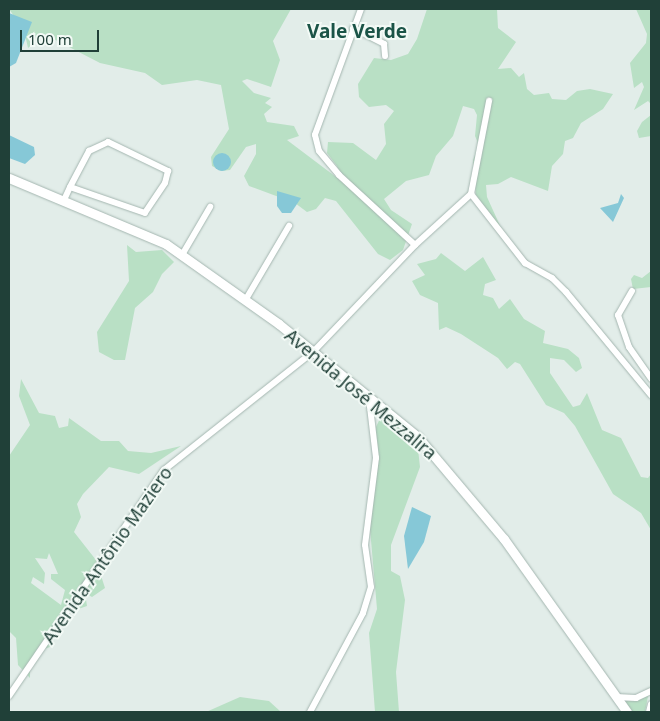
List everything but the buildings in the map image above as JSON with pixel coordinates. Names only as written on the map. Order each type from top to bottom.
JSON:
[{"type":"main road","name":"Avenida José Mezzalira","points":[[9,178],[143,233],[182,255],[246,299],[418,437],[504,539],[627,712]]},
{"type":"street","points":[[361,9],[316,124],[317,143],[339,175],[415,245]]},
{"type":"street","points":[[353,28],[384,44],[385,56]]},
{"type":"street","points":[[489,101],[471,194],[519,257],[566,292],[651,395]]},
{"type":"street","points":[[64,200],[88,151],[108,142],[168,171],[165,183],[145,213],[70,188]]},
{"type":"street","name":"Avenida Antônio Maziero","points":[[9,696],[164,470],[313,352],[415,245],[471,194]]},
{"type":"street","points":[[182,255],[210,207]]},
{"type":"street","points":[[246,299],[289,226]]},
{"type":"street","points":[[632,291],[618,315],[629,347],[651,379]]},
{"type":"street","points":[[310,712],[363,613],[371,587],[366,539],[376,458],[369,398]]},
{"type":"street","points":[[616,697],[636,698],[651,691]]},
{"type":"street","points":[[649,712],[651,704]]},
{"type":"green space","points":[[9,9],[291,9],[273,41],[280,60],[271,87],[247,79],[242,81],[254,93],[271,98],[265,103],[272,107],[264,114],[267,122],[294,126],[299,136],[287,140],[340,180],[343,179],[337,166],[327,153],[328,142],[353,143],[376,160],[386,144],[384,124],[394,111],[386,105],[369,107],[359,97],[358,84],[374,58],[391,60],[408,54],[417,39],[427,9],[497,9],[498,28],[516,42],[498,69],[511,68],[519,77],[524,73],[527,89],[534,95],[549,93],[552,99],[566,100],[577,91],[590,89],[613,94],[603,109],[581,123],[573,138],[565,141],[563,154],[552,166],[548,191],[511,177],[498,184],[486,185],[487,197],[502,230],[476,195],[473,160],[479,145],[475,136],[477,115],[474,109],[463,106],[453,136],[436,156],[429,175],[406,181],[384,199],[391,210],[412,224],[403,250],[390,260],[378,254],[336,201],[325,198],[316,209],[307,212],[295,203],[249,186],[244,176],[256,154],[256,144],[246,147],[230,170],[221,171],[212,166],[211,157],[229,129],[221,85],[197,80],[162,85],[145,73],[100,63],[44,34],[28,48],[24,30]]},
{"type":"green space","points":[[636,9],[651,9],[651,104],[648,101],[634,110],[644,87],[642,82],[634,88],[630,63],[646,43],[647,34]]},
{"type":"green space","points":[[651,115],[651,136],[639,138],[637,131],[642,122]]},
{"type":"green space","points":[[127,245],[136,252],[162,250],[174,262],[162,274],[153,292],[135,308],[125,360],[114,360],[99,352],[97,332],[129,281]]},
{"type":"green space","points":[[441,253],[465,271],[483,257],[496,280],[485,284],[483,295],[493,298],[499,309],[510,299],[524,319],[545,331],[543,343],[568,349],[579,358],[582,368],[576,372],[564,360],[550,358],[550,373],[573,407],[580,405],[587,393],[602,430],[621,438],[641,477],[648,478],[651,474],[651,530],[641,513],[613,494],[575,426],[564,413],[546,405],[520,364],[515,362],[507,369],[498,358],[461,334],[446,327],[439,330],[438,303],[420,295],[412,281],[425,275],[417,264],[436,259]]},
{"type":"green space","points":[[651,271],[651,287],[633,289],[631,279],[634,275],[642,278]]},
{"type":"green space","points":[[21,379],[39,413],[55,416],[59,428],[68,426],[69,418],[101,441],[119,441],[128,451],[151,453],[181,446],[139,474],[109,467],[83,494],[77,504],[81,517],[74,532],[96,560],[105,588],[92,597],[85,593],[87,606],[61,615],[52,636],[53,646],[44,649],[30,666],[30,678],[18,665],[16,638],[9,631],[9,456],[30,425],[19,396]],"holes":[[[49,553],[58,574],[51,574],[51,579],[65,590],[61,605],[31,583],[33,577],[44,584],[45,573],[35,558],[47,559]]]},
{"type":"green space","points":[[384,410],[393,410],[409,434],[418,449],[420,467],[391,545],[391,571],[400,576],[405,600],[396,672],[399,712],[375,712],[369,633],[377,609],[368,506],[373,490],[376,427]]},
{"type":"green space","points":[[648,696],[645,712],[631,712],[624,701]]},
{"type":"green space","points":[[240,697],[269,701],[281,712],[206,712]]},
{"type":"water","points":[[9,13],[32,22],[16,63],[9,67]]},
{"type":"water","points":[[9,135],[34,147],[35,155],[25,164],[9,158]]},
{"type":"water","points":[[218,153],[226,153],[231,158],[229,169],[218,171],[213,166],[213,158]]},
{"type":"water","points":[[277,191],[301,198],[291,213],[282,213],[277,206]]},
{"type":"water","points":[[621,194],[624,198],[613,222],[600,208],[618,203]]},
{"type":"water","points":[[412,507],[431,516],[424,542],[408,569],[404,536]]},
{"type":"district","name":"Vale Verde","points":[[357,32]]}]
